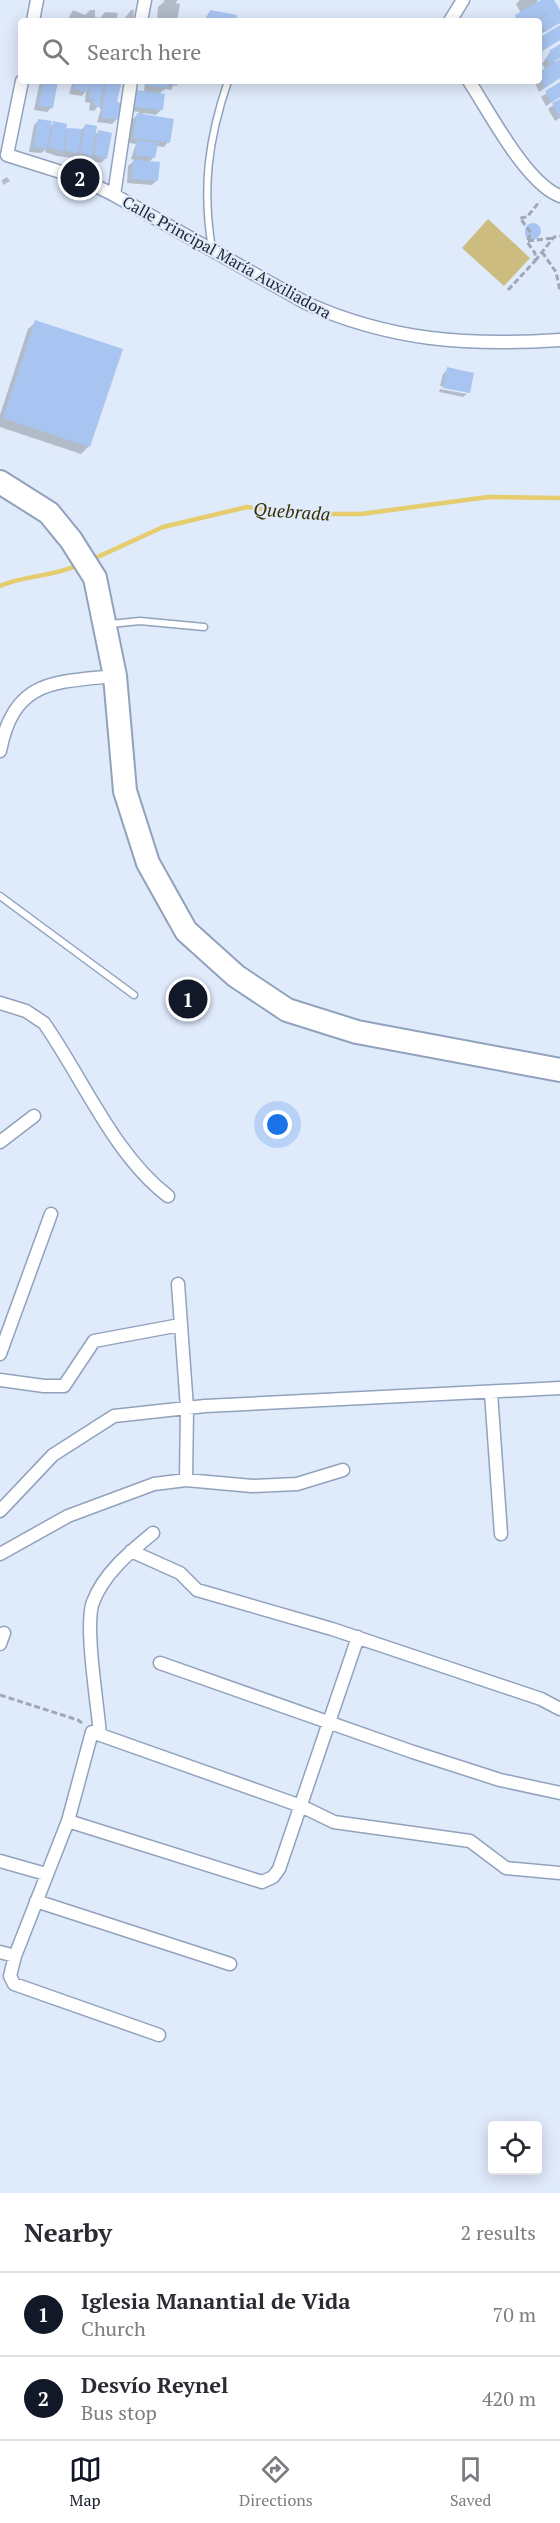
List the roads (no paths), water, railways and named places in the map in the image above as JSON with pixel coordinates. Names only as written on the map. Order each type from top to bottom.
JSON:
[{"type":"highway","points":[[0,482],[49,513],[71,540],[95,579],[116,676],[125,792],[148,863],[186,931],[236,976],[287,1010],[357,1032],[560,1070]]},
{"type":"street","points":[[34,18],[37,0]]},
{"type":"street","points":[[142,18],[145,0]]},
{"type":"street","points":[[452,18],[464,0]]},
{"type":"street","points":[[3,156],[21,84]]},
{"type":"street","points":[[114,195],[131,84]]},
{"type":"street","points":[[471,84],[532,176],[548,191],[560,196]]},
{"type":"street","name":"Calle Principal María Auxiliadora","points":[[3,156],[80,178],[306,303],[371,328],[452,342],[489,344],[560,340]]},
{"type":"street","points":[[0,751],[11,720],[22,699],[41,686],[116,676]]},
{"type":"street","points":[[0,1003],[26,1011],[44,1023],[128,1153],[154,1185],[168,1196]]},
{"type":"street","points":[[0,1142],[34,1116]]},
{"type":"street","points":[[0,1354],[51,1214]]},
{"type":"street","points":[[178,1284],[187,1408],[186,1480]]},
{"type":"street","points":[[0,1380],[44,1386],[64,1386],[94,1341],[180,1325]]},
{"type":"street","points":[[0,1511],[52,1455],[114,1416],[187,1408],[560,1388]]},
{"type":"street","points":[[490,1393],[501,1534]]},
{"type":"street","points":[[0,1554],[68,1516],[154,1484],[186,1480],[252,1485],[297,1484],[343,1470]]},
{"type":"street","points":[[153,1533],[131,1551],[106,1578],[92,1604],[90,1637],[96,1733],[68,1821],[15,1956],[10,1976],[14,1984],[159,2035]]},
{"type":"street","points":[[131,1551],[180,1573],[197,1590],[358,1637],[541,1699],[560,1709]]},
{"type":"street","points":[[68,1821],[262,1882],[273,1877],[279,1869],[358,1637]]},
{"type":"street","points":[[160,1663],[329,1724],[500,1780],[560,1793]]},
{"type":"street","points":[[96,1733],[301,1806],[334,1822],[470,1841],[506,1868],[560,1873]]},
{"type":"street","points":[[0,1861],[46,1874]]},
{"type":"street","points":[[36,1901],[230,1964]]},
{"type":"street","points":[[0,1952],[15,1956]]},
{"type":"lane","points":[[212,250],[205,192],[207,163],[227,84]]},
{"type":"lane","points":[[106,625],[140,621],[204,627]]},
{"type":"lane","points":[[0,896],[134,995]]},
{"type":"waterway","name":"Quebrada","points":[[91,560],[163,527],[247,507],[298,514],[361,514],[488,497],[560,498]]},
{"type":"waterway","name":"Quebrada","points":[[0,586],[59,572],[78,565]]},
{"type":"place","name":"Desvío Reynel","points":[[80,178]]},
{"type":"place","name":"Iglesia Manantial de Vida","points":[[188,999]]}]
